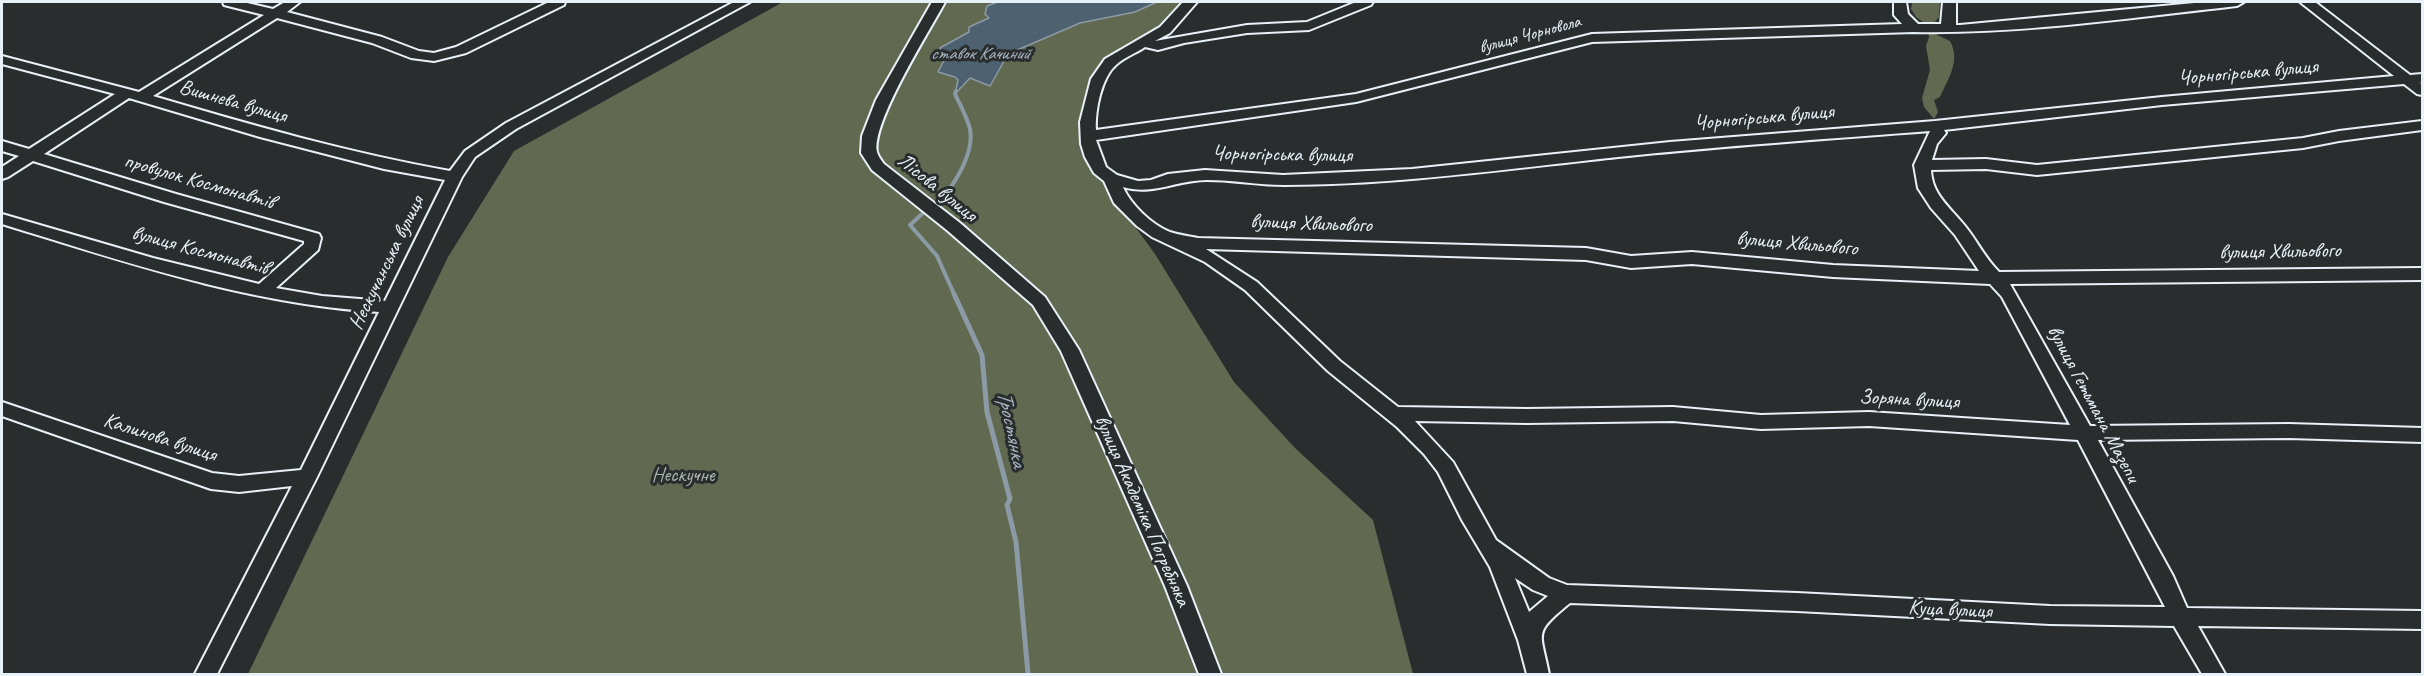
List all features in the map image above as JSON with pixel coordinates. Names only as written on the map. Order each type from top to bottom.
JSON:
[{"type":"street","points":[[229,2],[381,42],[420,56],[444,56],[559,2]]},
{"type":"street","points":[[2,174],[294,2]]},
{"type":"street","name":"Нескучанська вулиця","points":[[206,675],[307,477],[454,177],[470,154],[511,126],[743,2]]},
{"type":"street","name":"Лісова вулиця","points":[[938,2],[883,100],[870,136],[869,153],[878,167],[954,227],[1039,301],[1070,350]]},
{"type":"street","points":[[1190,2],[1165,30],[1110,62],[1103,69],[1090,108],[1089,136],[1093,157],[1100,170],[1111,178],[1120,199],[1143,222],[1169,238],[1211,258],[1251,286],[1334,366],[1416,433],[1446,467],[1469,514],[1491,548],[1528,640],[1538,675]]},
{"type":"street","points":[[1147,40],[1150,44],[1158,46],[1209,34],[1310,26],[1366,2]]},
{"type":"street","points":[[1900,2],[1901,15],[1930,29],[1949,25],[1950,2]]},
{"type":"street","name":"вулиця Чорновола","points":[[1089,136],[1356,98],[1592,38],[1930,29],[2094,18],[2237,2]]},
{"type":"street","points":[[2307,2],[2415,78],[2422,91]]},
{"type":"street","name":"Вишнева вулиця","points":[[2,60],[134,95],[195,114],[355,154],[384,164],[454,177]]},
{"type":"street","name":"Чорногірська вулиця","points":[[1111,178],[1137,186],[1153,185],[1168,179],[1205,175],[1283,180],[1412,174],[1670,147],[1935,126],[2162,101],[2415,78]]},
{"type":"street","points":[[1935,126],[1938,133],[1932,139],[1922,165],[1986,164],[2037,170],[2303,143],[2339,136],[2422,126]]},
{"type":"street","name":"провулок Космонавтів","points":[[2,146],[170,198],[313,238],[312,246],[262,291]]},
{"type":"street","name":"вулиця Гетьмана Мазепи","points":[[1922,165],[1926,190],[1932,199],[1960,231],[1981,264],[1997,278],[2009,294],[2076,417],[2082,433],[2166,582],[2180,616],[2214,675]]},
{"type":"street","name":"вулиця Космонавтів","points":[[2,219],[171,268],[262,291],[301,299],[390,307]]},
{"type":"street","name":"вулиця Хвильового","points":[[1169,238],[1198,243],[1586,254],[1631,262],[1692,258],[1833,271],[1997,278],[2422,274]]},
{"type":"street","name":"вулиця Академіка Погребняка","points":[[1070,350],[1176,586],[1210,675]]},
{"type":"street","name":"Калинова вулиця","points":[[2,410],[211,481],[239,484],[307,477]]},
{"type":"street","name":"Зоряна вулиця","points":[[1393,414],[1527,416],[1673,414],[1761,422],[1869,419],[2082,433],[2289,431],[2422,435]]},
{"type":"street","name":"Куца вулиця","points":[[1491,548],[1541,584],[1566,594],[1797,602],[2050,615],[2422,620]]},
{"type":"street","points":[[1528,640],[1538,616],[1566,594]]},
{"type":"green space","name":"Нескучне","points":[[783,2],[1186,2],[1170,20],[1112,57],[1083,142],[1103,183],[1155,254],[1234,382],[1296,449],[1373,520],[1413,674],[248,674],[448,257],[514,151]]},
{"type":"green space","points":[[1912,2],[1940,2],[1939,17],[1933,24],[1937,35],[1950,41],[1953,48],[1954,63],[1950,77],[1940,97],[1934,100],[1938,112],[1934,119],[1924,107],[1922,98],[1930,70],[1926,46],[1929,37],[1926,24],[1916,17],[1911,9]]},
{"type":"water","name":"ставок Качиний","points":[[998,2],[1157,2],[1135,12],[1080,23],[1008,54],[990,86],[970,78],[955,94],[958,80],[938,72],[947,55],[942,53],[940,48],[969,32],[969,27],[989,18],[985,14],[987,6]]},
{"type":"waterway","name":"Тростянка","points":[[938,206],[966,160],[971,139],[970,129],[955,94],[956,91]]},
{"type":"waterway","name":"Тростянка","points":[[922,214],[910,225],[937,256],[955,296]]},
{"type":"waterway","name":"Тростянка","points":[[954,294],[982,355],[987,412],[1010,499],[1007,505],[1016,542],[1028,674]]}]
